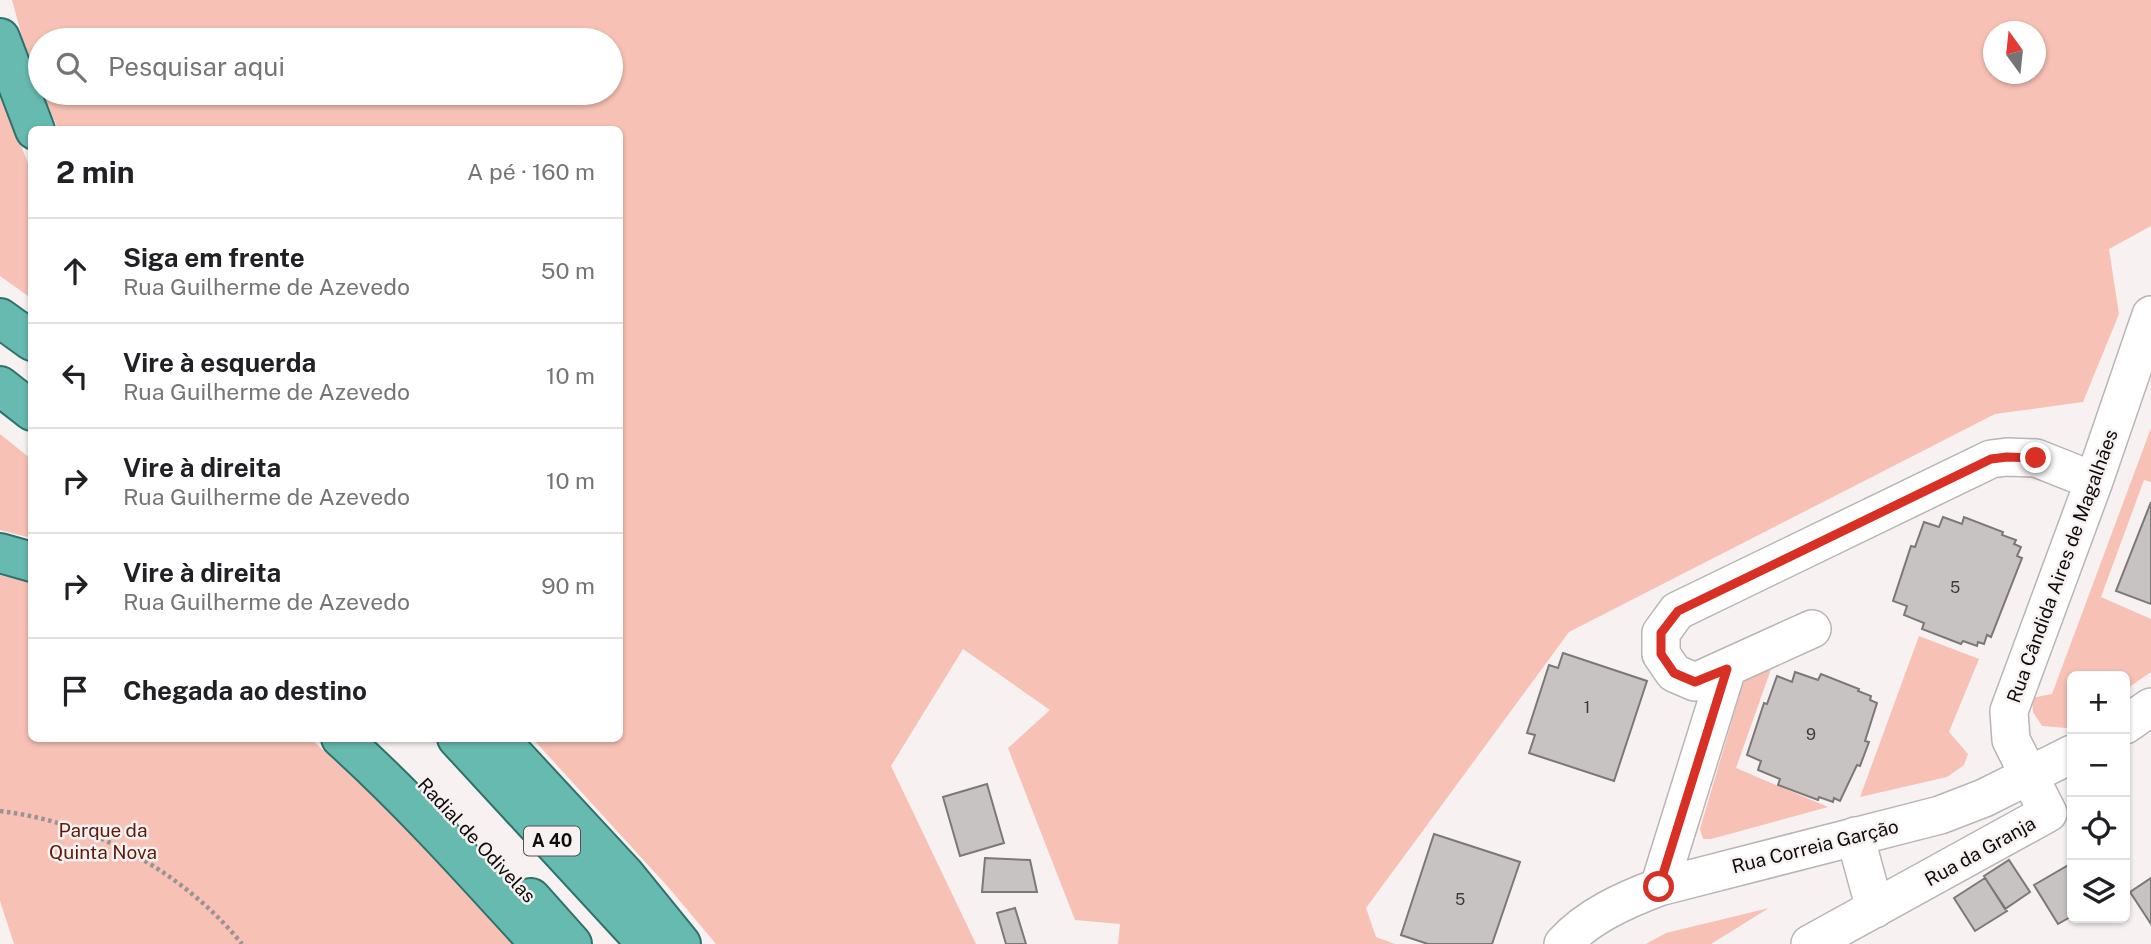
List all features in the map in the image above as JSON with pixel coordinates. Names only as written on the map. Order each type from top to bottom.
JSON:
[{"type":"highway","points":[[0,38],[33,126]]},
{"type":"highway","points":[[0,317],[28,338]]},
{"type":"highway","points":[[0,386],[28,408]]},
{"type":"highway","points":[[0,553],[28,561]]},
{"type":"highway","points":[[345,742],[411,806],[540,944]]},
{"type":"highway","name":"Radial de Odivelas","points":[[385,742],[520,884],[572,944]]},
{"type":"highway","name":"A 40","points":[[461,742],[648,944]]},
{"type":"highway","points":[[502,742],[625,874],[681,944]]},
{"type":"street","name":"Rua Cândida Aires de Magalhães","points":[[2029,777],[2011,740],[2009,711],[2144,351],[2151,315]]},
{"type":"street","points":[[1812,629],[1695,682],[1674,673],[1661,654],[1661,633],[1678,611],[1991,459],[2036,458],[2094,481]]},
{"type":"street","points":[[1659,887],[1727,669]]},
{"type":"street","points":[[2130,722],[2151,707]]},
{"type":"street","name":"Rua Correia Garção","points":[[1563,944],[1570,936],[1619,903],[1659,887],[1940,815],[1984,798],[2067,757]]},
{"type":"street","name":"Rua da Granja","points":[[1810,944],[2048,813],[2029,777]]},
{"type":"street","points":[[1856,836],[1875,909]]},
{"type":"path","points":[[0,811],[27,814],[101,838],[167,875],[227,925],[242,944]]},
{"type":"green space","points":[[12,0],[2151,0],[2151,226],[2109,249],[2119,314],[2083,402],[1995,414],[1569,632],[1366,908],[1376,937],[1395,944],[1118,944],[1120,924],[1075,920],[1008,748],[1050,710],[963,649],[891,766],[976,944],[716,944],[669,888],[536,742],[623,742],[623,126],[57,126],[48,105],[623,105],[623,28],[28,28],[28,56]]},
{"type":"green space","points":[[0,92],[28,163],[28,296],[0,276]]},
{"type":"green space","points":[[2151,428],[2151,482],[2144,480],[2101,597],[2151,619],[2151,672],[2130,687],[2130,671],[2067,671],[2067,728],[2042,726],[2033,712],[2032,698],[2052,694]]},
{"type":"green space","points":[[0,434],[28,457],[28,537],[0,530]]},
{"type":"green space","name":"Parque da Quinta Nova","points":[[0,575],[28,581],[28,742],[314,742],[385,807],[513,944],[14,944],[0,901]]},
{"type":"green space","points":[[1919,636],[1979,659],[1949,732],[1968,754],[1964,765],[1947,777],[1860,797]]},
{"type":"green space","points":[[1768,667],[1771,669],[1736,768],[1828,807],[1703,839],[1700,829],[1746,673]]},
{"type":"green space","points":[[1769,908],[1711,944],[1646,944],[1666,933]]},
{"type":"building","points":[[2151,502],[2151,604],[2116,591]]},
{"type":"building","points":[[1943,517],[1962,524],[1964,517],[2003,532],[2002,535],[2016,540],[2014,544],[2021,547],[2017,556],[2022,558],[1991,637],[1987,635],[1984,644],[1978,642],[1977,646],[1963,641],[1961,644],[1922,629],[1924,623],[1904,615],[1907,606],[1893,601],[1911,546],[1915,547],[1924,522],[1939,527]]},
{"type":"building","points":[[1563,653],[1647,681],[1614,781],[1529,753],[1535,735],[1527,733],[1549,665],[1558,668]]},
{"type":"building","points":[[1795,672],[1818,680],[1821,674],[1859,689],[1858,691],[1871,696],[1870,700],[1877,703],[1865,741],[1869,742],[1860,766],[1857,765],[1840,801],[1834,798],[1833,802],[1819,797],[1818,800],[1778,785],[1780,779],[1758,770],[1761,761],[1747,755],[1764,703],[1767,704],[1777,676],[1792,682]]},
{"type":"building","points":[[987,784],[1004,843],[960,856],[943,797]]},
{"type":"building","points":[[1434,834],[1520,862],[1492,944],[1428,944],[1401,935]]},
{"type":"building","points":[[985,858],[1030,860],[1037,892],[982,892]]},
{"type":"building","points":[[2009,860],[2030,892],[2005,909],[1984,876]]},
{"type":"building","points":[[2067,866],[2067,919],[2058,924],[2034,885]]},
{"type":"building","points":[[1985,878],[2007,911],[1975,931],[1954,898]]},
{"type":"building","points":[[2151,878],[2151,924],[2130,892]]},
{"type":"building","points":[[1015,908],[1026,944],[1006,944],[997,913]]},
{"type":"route","points":[[1659,887],[1727,669],[1695,682],[1674,673],[1661,654],[1661,633],[1678,611],[1991,459],[2036,458]]}]
